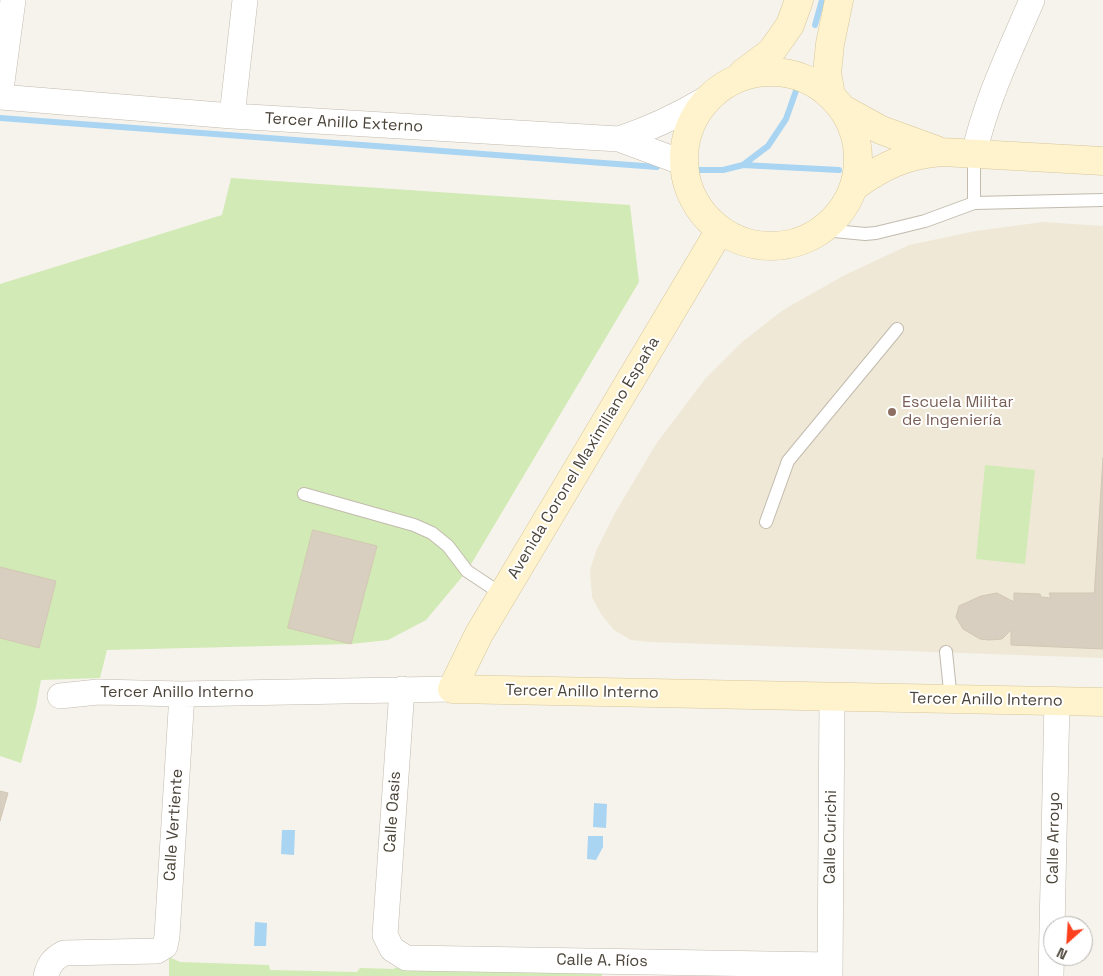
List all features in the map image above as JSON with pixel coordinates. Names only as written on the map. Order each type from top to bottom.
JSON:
[{"type":"street","points":[[0,98],[13,0]]},
{"type":"street","points":[[232,116],[245,0]]},
{"type":"street","points":[[619,139],[649,129],[677,116],[704,100],[722,84],[743,73],[771,52],[790,25],[799,0]]},
{"type":"street","points":[[704,100],[692,120],[686,143],[684,163],[687,182],[694,200],[706,217],[720,230],[745,242],[772,247],[799,242],[824,230],[843,210],[855,186],[858,160],[854,133],[837,102],[827,73],[830,44],[839,0]]},
{"type":"street","points":[[974,154],[981,124],[990,98],[1032,0]]},
{"type":"street","points":[[743,73],[766,70],[790,73],[812,82],[837,102],[888,133],[942,152]]},
{"type":"street","name":"Tercer Anillo Externo","points":[[0,98],[232,116],[619,139],[684,163]]},
{"type":"street","points":[[855,186],[887,165],[905,158],[942,152],[1103,161]]},
{"type":"street","name":"Avenida Coronel Maximiliano España","points":[[452,689],[479,634],[720,230]]},
{"type":"street","name":"Calle Oasis","points":[[385,935],[402,689]]},
{"type":"street","name":"Tercer Anillo Interno","points":[[60,696],[98,692],[182,694],[452,689],[1103,702]]},
{"type":"street","name":"Calle Vertiente","points":[[46,976],[50,964],[56,957],[64,953],[157,952],[165,946],[182,694]]},
{"type":"street","name":"Calle Curichi","points":[[830,970],[832,697]]},
{"type":"street","name":"Calle Arroyo","points":[[1051,976],[1058,701]]},
{"type":"street","name":"Calle A. Ríos","points":[[385,935],[392,949],[406,958],[830,970]]},
{"type":"lane","points":[[974,154],[974,203]]},
{"type":"lane","points":[[824,230],[865,234],[876,233],[925,221],[974,203],[1103,200]]},
{"type":"lane","points":[[766,522],[788,461],[897,329]]},
{"type":"lane","points":[[304,494],[414,525],[432,533],[448,546],[468,571],[503,595]]},
{"type":"lane","points":[[946,652],[951,700]]},
{"type":"shaded area","name":"Escuela Militar de Ingeniería","points":[[1043,222],[1103,226],[1103,658],[651,642],[631,640],[614,630],[601,614],[592,597],[590,570],[596,551],[615,513],[656,444],[705,379],[742,342],[783,310],[845,275],[909,245],[976,231]]},
{"type":"green space","points":[[231,178],[630,205],[639,282],[467,571],[426,620],[388,640],[351,644],[107,650],[100,678],[41,680],[21,763],[0,756],[0,284],[222,215]]},
{"type":"green space","points":[[985,465],[1035,470],[1025,564],[976,559]]},
{"type":"green space","points":[[169,957],[180,962],[269,965],[270,970],[357,972],[360,968],[393,969],[402,966],[601,963],[602,976],[169,976]]},
{"type":"water","points":[[594,803],[607,804],[606,828],[593,827]]},
{"type":"water","points":[[282,830],[295,830],[294,855],[281,854]]},
{"type":"water","points":[[588,836],[603,836],[603,847],[596,860],[587,859]]},
{"type":"water","points":[[255,922],[267,923],[266,946],[254,946]]},
{"type":"building","points":[[1103,458],[1103,649],[1011,645],[1011,630],[1002,639],[989,640],[980,639],[963,629],[956,617],[959,606],[981,596],[997,593],[1014,602],[1014,593],[1040,594],[1041,597],[1051,598],[1049,593],[1094,593]]},
{"type":"building","points":[[313,530],[377,546],[351,644],[288,628]]},
{"type":"building","points":[[0,567],[56,581],[39,648],[0,638]]},
{"type":"building","points":[[0,791],[8,793],[0,821]]},
{"type":"waterway","points":[[815,25],[822,0]]},
{"type":"waterway","points":[[699,170],[723,170],[743,165],[768,146],[786,119],[797,88]]},
{"type":"waterway","points":[[0,118],[657,167]]},
{"type":"waterway","points":[[743,165],[839,170]]},
{"type":"place","name":"Escuela Militar de Ingeniería","points":[[892,412]]}]
